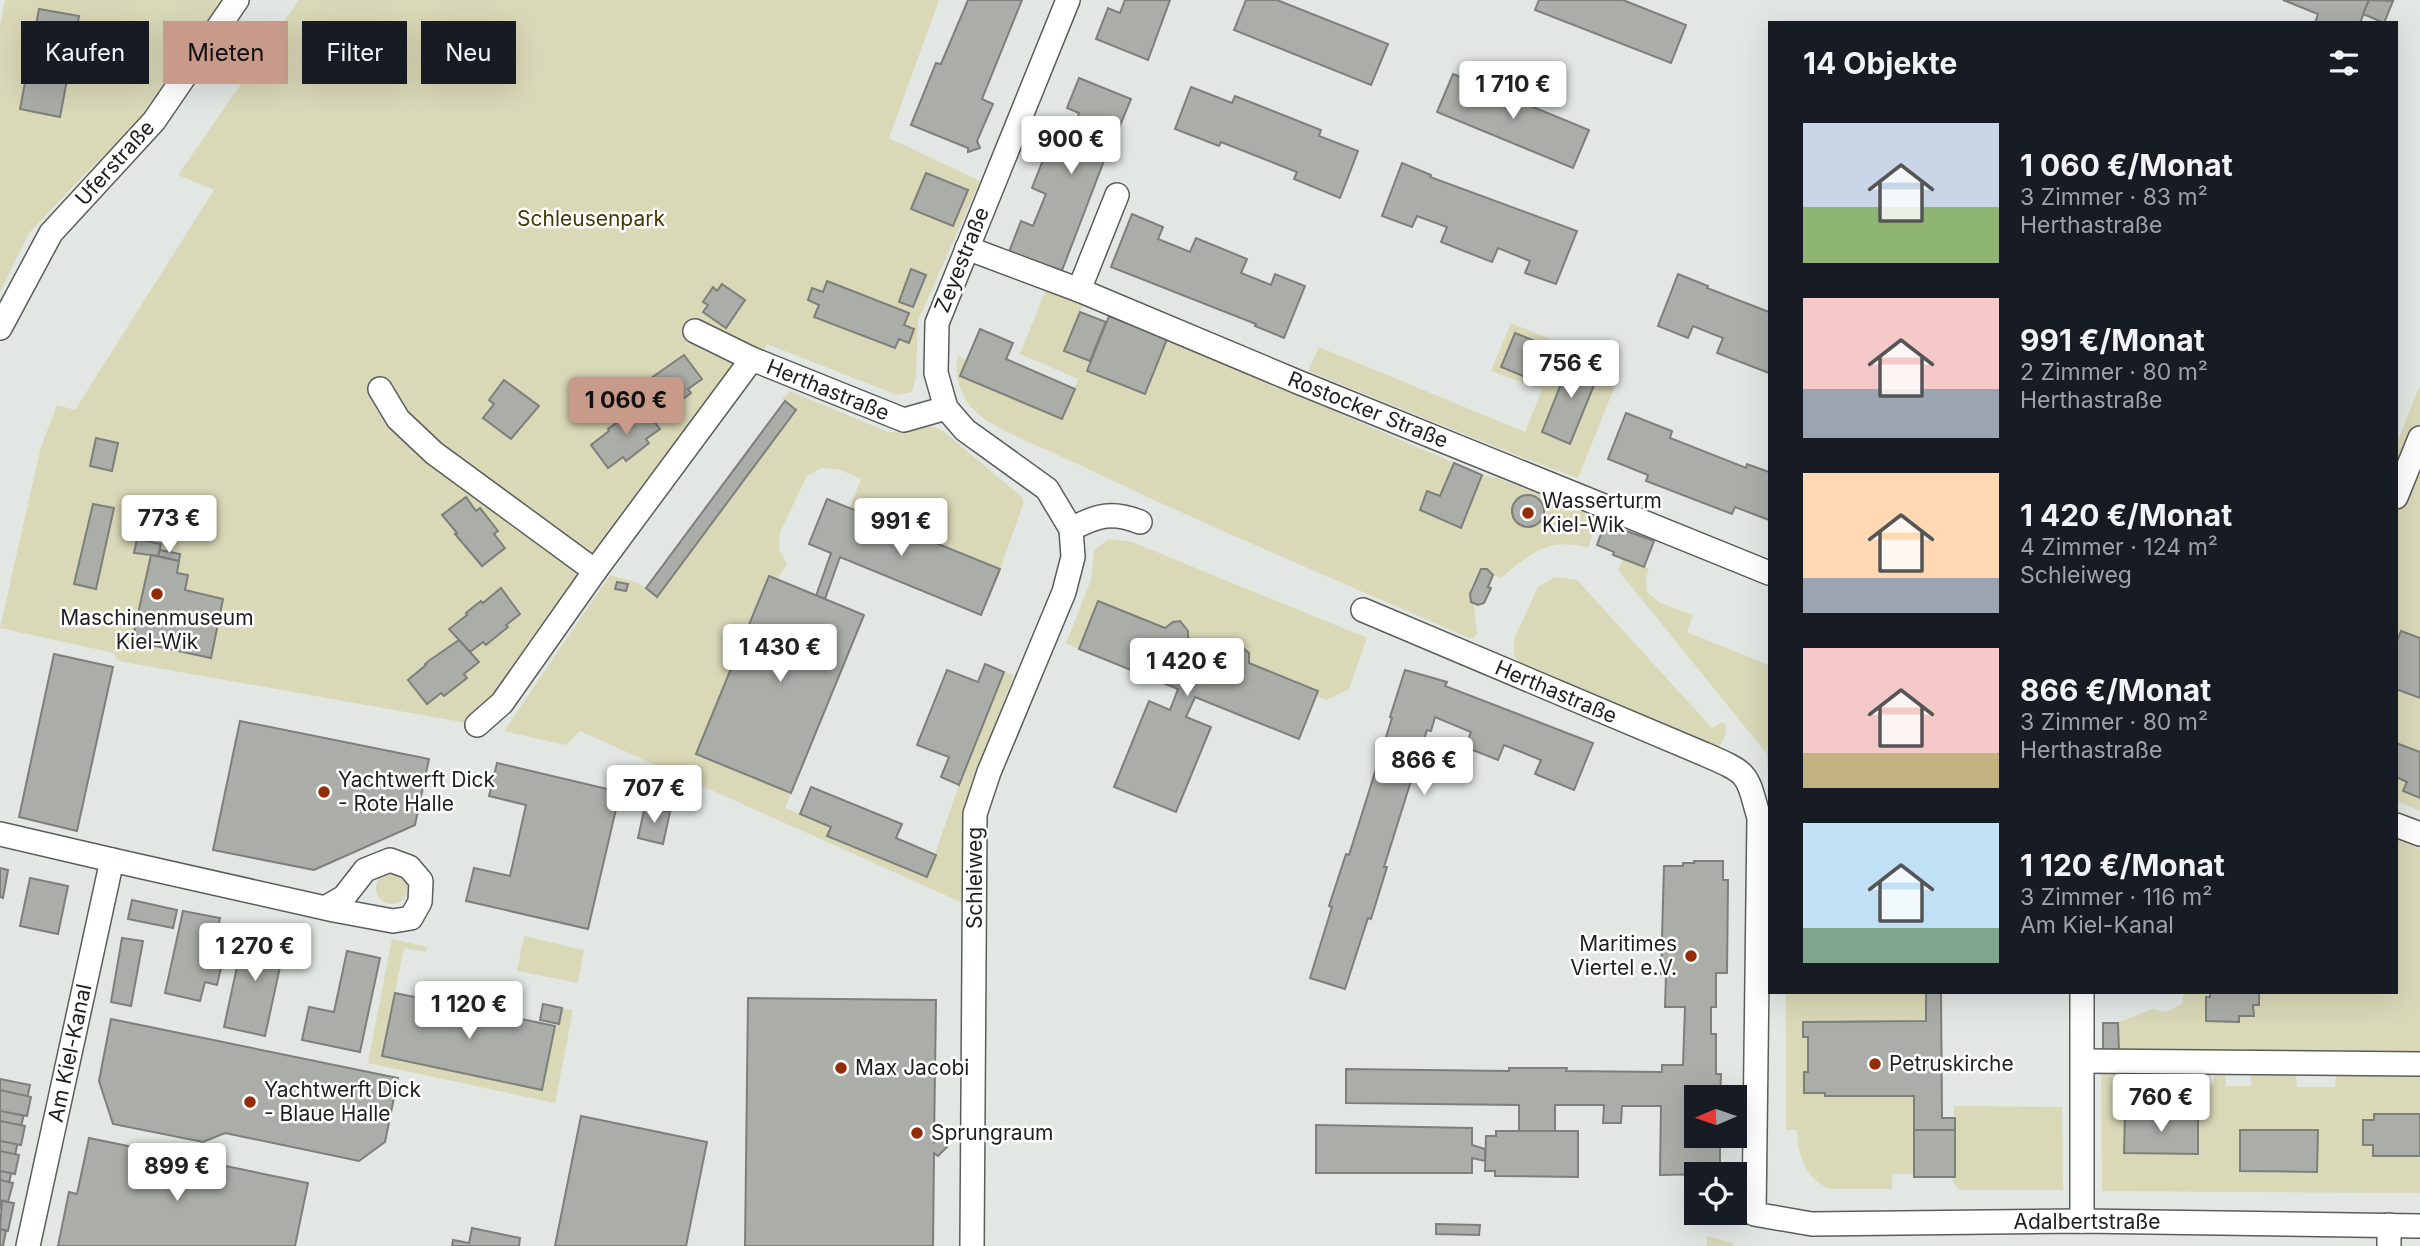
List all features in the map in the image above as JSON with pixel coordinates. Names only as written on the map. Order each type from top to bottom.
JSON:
[{"type":"street","name":"Uferstraße","points":[[0,328],[51,233],[154,121],[237,0]]},
{"type":"street","name":"Zeyestraße","points":[[946,408],[936,373],[936,323],[1068,0]]},
{"type":"street","points":[[1079,290],[1117,195]]},
{"type":"street","name":"Rostocker Straße","points":[[967,248],[1079,290],[1768,573]]},
{"type":"street","name":"Herthastraße","points":[[695,331],[752,359],[904,420],[946,408]]},
{"type":"street","name":"Herthastraße","points":[[477,725],[502,704],[594,570],[752,359]]},
{"type":"street","points":[[380,388],[398,419],[434,453],[594,570]]},
{"type":"street","points":[[946,408],[965,430],[1047,489],[1071,528],[1096,516],[1124,516],[1140,522]]},
{"type":"street","points":[[2398,492],[2420,438]]},
{"type":"street","name":"Schleiweg","points":[[972,1246],[975,814],[989,772],[1064,592],[1073,557],[1071,528]]},
{"type":"street","name":"Herthastraße","points":[[1363,610],[1734,767],[1747,777],[1759,818],[1754,1214]]},
{"type":"street","points":[[2398,826],[2420,834]]},
{"type":"street","points":[[0,834],[325,908],[393,921],[411,918],[428,904],[421,881],[409,867],[390,860],[365,870],[344,897],[325,908]]},
{"type":"street","name":"Am Kiel-Kanal","points":[[28,1246],[112,860]]},
{"type":"street","points":[[2082,994],[2082,1221]]},
{"type":"street","points":[[2083,1060],[2420,1064]]},
{"type":"street","name":"Adalbertstraße","points":[[1754,1214],[1812,1224],[2082,1221],[2389,1235],[2420,1226]]},
{"type":"green space","points":[[5,0],[222,0],[208,21],[163,21],[164,84],[135,126],[29,233],[0,292],[0,25]]},
{"type":"green space","name":"Schleusenpark","points":[[299,0],[939,0],[889,138],[980,181],[918,321],[916,376],[912,392],[897,395],[767,344],[759,362],[502,703],[467,723],[124,662],[117,660],[114,653],[0,628],[41,447],[57,405],[75,410],[214,190],[178,175],[241,84],[288,84],[288,21],[284,21]]},
{"type":"green space","points":[[1047,287],[1084,302],[1064,350],[1090,361],[1087,371],[1145,394],[1167,339],[1454,463],[1440,496],[1427,491],[1420,510],[1461,527],[1482,475],[1497,478],[1599,517],[1588,548],[1562,544],[1550,546],[1530,555],[1501,578],[1487,569],[1481,569],[1471,591],[1477,633],[1474,638],[1469,638],[1015,436],[978,414],[970,406],[958,382],[958,356],[967,361],[961,377],[1063,419],[1078,379],[1020,354]]},
{"type":"green space","points":[[1511,323],[1594,357],[1619,376],[1578,478],[1308,371],[1319,347],[1525,432],[1542,390],[1491,371]]},
{"type":"green space","points":[[2420,385],[2420,811],[2398,801],[2398,441]]},
{"type":"green space","points":[[790,391],[888,432],[920,425],[943,431],[1023,498],[1023,505],[1000,569],[850,508],[861,479],[838,469],[821,468],[807,476],[780,532],[779,550],[787,565],[776,580],[768,577],[696,754],[791,793],[785,808],[831,827],[828,836],[927,877],[959,785],[1004,672],[1014,675],[965,803],[963,903],[580,731],[566,745],[504,731],[610,575],[638,583],[658,597],[796,410],[782,399]]},
{"type":"green space","points":[[1109,539],[1132,542],[1367,638],[1349,689],[1326,700],[1316,696],[1318,691],[1249,663],[1249,653],[1243,648],[1236,649],[1230,655],[1188,638],[1188,631],[1180,622],[1173,622],[1165,628],[1099,601],[1079,649],[1066,643],[1091,580],[1094,550]]},
{"type":"green space","points":[[1623,559],[1649,569],[1646,577],[1647,592],[1660,603],[1693,615],[1687,632],[1768,665],[1768,776],[1767,754],[1618,570]]},
{"type":"green space","points":[[1555,577],[1577,580],[1712,728],[1723,722],[1726,732],[1718,749],[1526,670],[1514,656],[1514,639],[1538,587]]},
{"type":"green space","points":[[2398,840],[2420,849],[2420,1064],[2119,1062],[2118,1023],[2152,1009],[2166,1012],[2182,1004],[2184,994],[2210,994],[2210,997],[2206,997],[2206,1021],[2238,1022],[2239,1016],[2253,1016],[2253,1005],[2259,1004],[2259,994],[2398,994]]},
{"type":"green space","points":[[392,872],[404,876],[408,888],[404,900],[392,904],[380,900],[376,888],[380,876]]},
{"type":"green space","points":[[524,936],[584,950],[578,983],[517,971]]},
{"type":"green space","points":[[392,939],[427,947],[426,952],[404,948],[382,1057],[542,1090],[555,1026],[559,1024],[562,1008],[573,1010],[555,1103],[368,1063]]},
{"type":"green space","points":[[1786,994],[1926,994],[1926,1021],[1803,1022],[1803,1037],[1808,1037],[1805,1093],[1825,1093],[1825,1096],[1914,1096],[1914,1174],[1892,1174],[1892,1189],[1830,1189],[1814,1179],[1804,1165],[1797,1130],[1786,1130]]},
{"type":"green space","points":[[2101,1067],[2114,1067],[2115,1084],[2214,1085],[2214,1070],[2225,1070],[2226,1086],[2251,1086],[2251,1071],[2296,1071],[2297,1087],[2335,1087],[2336,1072],[2420,1072],[2420,1193],[2102,1191]]},
{"type":"green space","points":[[1954,1106],[2062,1107],[2063,1190],[1960,1190],[1953,1183]]},
{"type":"green space","points":[[1707,1236],[1733,1243],[1733,1246],[1707,1246]]},
{"type":"building","points":[[968,0],[1022,0],[982,99],[993,104],[977,141],[980,148],[968,152],[968,148],[911,125],[936,63],[941,64]]},
{"type":"building","points":[[1125,0],[1170,0],[1148,60],[1096,39],[1108,8],[1120,13]]},
{"type":"building","points":[[1246,0],[1277,0],[1388,44],[1371,85],[1234,30]]},
{"type":"building","points":[[1539,0],[1623,0],[1686,25],[1671,63],[1535,10]]},
{"type":"building","points":[[2283,0],[2369,0],[2361,21],[2316,21],[2318,14]]},
{"type":"building","points":[[2369,0],[2393,1],[2385,21],[2363,14]]},
{"type":"building","points":[[39,9],[79,16],[78,21],[37,21]]},
{"type":"building","points":[[1453,74],[1589,130],[1573,168],[1437,112]]},
{"type":"building","points":[[1079,78],[1131,99],[1119,128],[1117,127],[1061,273],[1009,252],[1021,221],[1033,226],[1046,194],[1032,188],[1052,137],[1067,143],[1079,113],[1067,108]]},
{"type":"building","points":[[25,84],[66,84],[60,117],[20,109]]},
{"type":"building","points":[[1191,87],[1232,103],[1235,96],[1321,130],[1319,136],[1358,151],[1340,198],[1294,179],[1297,172],[1221,142],[1219,146],[1175,129]]},
{"type":"building","points":[[1402,163],[1431,175],[1430,177],[1577,231],[1556,284],[1525,273],[1530,261],[1498,248],[1492,262],[1441,242],[1447,227],[1417,216],[1412,227],[1382,216]]},
{"type":"building","points":[[926,173],[968,190],[953,226],[911,209]]},
{"type":"building","points":[[1132,214],[1163,227],[1158,239],[1190,252],[1196,238],[1247,259],[1241,273],[1271,285],[1275,274],[1305,286],[1284,338],[1255,326],[1256,324],[1111,267]]},
{"type":"building","points":[[911,269],[926,275],[913,307],[899,302]]},
{"type":"building","points":[[1678,274],[1708,286],[1707,288],[1768,312],[1768,373],[1717,353],[1723,338],[1693,326],[1688,338],[1658,326]]},
{"type":"building","points":[[827,281],[909,313],[904,325],[914,329],[909,343],[899,339],[895,348],[814,317],[819,305],[808,300],[812,288],[823,292]]},
{"type":"building","points":[[722,284],[745,300],[726,328],[703,312],[708,305],[703,302],[713,287],[717,291]]},
{"type":"building","points":[[1080,312],[1106,322],[1090,361],[1064,351]]},
{"type":"building","points":[[1109,316],[1167,339],[1145,394],[1087,371]]},
{"type":"building","points":[[980,329],[1013,343],[1006,359],[1075,389],[1062,419],[960,376]]},
{"type":"building","points":[[1515,333],[1572,356],[1563,380],[1547,373],[1543,384],[1501,367]]},
{"type":"building","points":[[684,355],[702,379],[688,389],[691,393],[668,410],[666,407],[652,417],[634,395],[652,381],[650,379]]},
{"type":"building","points":[[1572,356],[1601,368],[1570,444],[1542,432]]},
{"type":"building","points":[[504,380],[539,406],[511,439],[483,418],[494,404],[489,400]]},
{"type":"building","points":[[785,401],[796,410],[657,597],[646,588]]},
{"type":"building","points":[[643,406],[660,429],[646,439],[649,443],[626,461],[623,457],[608,468],[591,445],[612,426]]},
{"type":"building","points":[[1626,413],[1672,431],[1670,438],[1746,468],[1747,464],[1768,472],[1768,520],[1735,507],[1732,514],[1646,481],[1648,475],[1608,459]]},
{"type":"building","points":[[96,438],[118,443],[112,471],[90,466]]},
{"type":"building","points":[[1454,463],[1482,475],[1461,528],[1420,510],[1427,491],[1440,496]]},
{"type":"building","name":"Wasserturm Kiel-Wik","points":[[1528,495],[1539,500],[1544,511],[1539,522],[1528,527],[1517,522],[1512,511],[1517,500]]},
{"type":"building","points":[[466,497],[476,511],[480,508],[498,531],[494,534],[505,548],[482,566],[442,515]]},
{"type":"building","points":[[827,499],[1000,569],[981,615],[840,557],[825,599],[816,596],[831,553],[809,544]]},
{"type":"building","points":[[93,504],[114,508],[96,589],[74,584]]},
{"type":"building","points":[[1604,526],[1654,541],[1644,567],[1613,555],[1614,552],[1597,545]]},
{"type":"building","points":[[137,539],[161,544],[158,556],[134,553]]},
{"type":"building","points":[[160,550],[180,554],[179,561],[158,556]]},
{"type":"building","points":[[151,555],[179,561],[177,573],[188,575],[185,590],[223,599],[211,658],[132,641]]},
{"type":"building","points":[[1481,569],[1487,569],[1493,575],[1484,603],[1478,605],[1471,602],[1470,594]]},
{"type":"building","points":[[769,576],[864,615],[791,793],[696,754]]},
{"type":"building","points":[[617,582],[628,584],[626,591],[615,589]]},
{"type":"building","points":[[501,588],[520,614],[486,645],[483,642],[470,652],[449,629],[472,608],[481,601],[483,603]]},
{"type":"building","points":[[1098,601],[1165,628],[1180,621],[1188,631],[1188,638],[1230,655],[1236,648],[1243,648],[1249,653],[1249,663],[1318,691],[1299,739],[1195,697],[1186,717],[1211,727],[1176,812],[1114,787],[1149,701],[1170,710],[1178,689],[1079,649]]},
{"type":"building","points":[[2401,631],[2420,638],[2420,698],[2398,690],[2398,639]]},
{"type":"building","points":[[459,640],[479,662],[464,674],[467,678],[444,696],[441,693],[427,704],[408,680],[430,660]]},
{"type":"building","points":[[54,654],[113,667],[77,831],[19,817]]},
{"type":"building","points":[[985,664],[1004,672],[959,785],[941,777],[949,757],[917,745],[947,670],[978,682]]},
{"type":"building","points":[[1405,670],[1447,682],[1445,686],[1593,743],[1574,790],[1535,774],[1541,760],[1504,745],[1498,760],[1465,747],[1471,732],[1435,717],[1431,731],[1427,730],[1384,867],[1387,867],[1371,919],[1368,918],[1345,989],[1310,978],[1332,907],[1329,906],[1346,854],[1349,855]]},
{"type":"building","name":"Yachtwerft Dick - Rote Halle","points":[[240,721],[429,759],[415,825],[314,870],[213,850]]},
{"type":"building","points":[[2398,744],[2420,752],[2420,798],[2403,791],[2407,782],[2398,778]]},
{"type":"building","points":[[497,763],[620,792],[588,929],[466,901],[474,868],[510,876],[526,805],[489,796]]},
{"type":"building","points":[[811,787],[902,824],[896,838],[936,855],[927,877],[827,836],[831,827],[800,814]]},
{"type":"building","points":[[645,806],[670,812],[663,844],[638,838]]},
{"type":"building","points":[[1723,861],[1723,880],[1728,880],[1727,973],[1716,973],[1716,1007],[1711,1007],[1711,1034],[1716,1034],[1716,1074],[1721,1074],[1721,1085],[1684,1085],[1684,1148],[1720,1148],[1720,1162],[1684,1162],[1684,1175],[1660,1175],[1661,1106],[1622,1106],[1621,1123],[1603,1123],[1604,1105],[1555,1105],[1555,1131],[1519,1131],[1519,1105],[1346,1103],[1346,1069],[1509,1071],[1509,1068],[1567,1068],[1566,1071],[1662,1072],[1662,1065],[1683,1065],[1685,1007],[1665,1007],[1666,974],[1661,974],[1664,866]]},
{"type":"building","points":[[0,868],[8,870],[3,898],[0,897]]},
{"type":"building","points":[[30,878],[68,886],[58,934],[20,926]]},
{"type":"building","points":[[132,900],[177,910],[173,928],[128,919]]},
{"type":"building","points":[[183,911],[220,918],[215,940],[227,942],[217,985],[205,982],[200,1001],[165,993]]},
{"type":"building","points":[[245,930],[286,939],[265,1036],[224,1027]]},
{"type":"building","points":[[122,938],[143,941],[131,1006],[111,1002]]},
{"type":"building","points":[[347,951],[380,958],[360,1052],[302,1040],[309,1007],[334,1012]]},
{"type":"building","points":[[395,993],[555,1026],[542,1090],[382,1056]]},
{"type":"building","name":"Petruskirche","points":[[1926,994],[1941,994],[1942,1118],[1955,1118],[1955,1130],[1914,1130],[1914,1096],[1825,1096],[1825,1093],[1804,1093],[1804,1072],[1808,1072],[1808,1037],[1803,1037],[1803,1022],[1926,1021]]},
{"type":"building","points":[[2210,994],[2259,994],[2259,1005],[2253,1005],[2254,1016],[2239,1016],[2239,1022],[2206,1021],[2206,997],[2210,997]]},
{"type":"building","name":"Max Jacobi","points":[[748,998],[936,1000],[934,1142],[940,1136],[949,1145],[938,1156],[934,1153],[933,1246],[745,1246]]},
{"type":"building","points":[[543,1004],[562,1008],[559,1024],[540,1020]]},
{"type":"building","name":"Yachtwerft Dick - Blaue Halle","points":[[111,1019],[398,1078],[385,1142],[359,1161],[225,1133],[203,1142],[113,1124],[99,1081]]},
{"type":"building","points":[[2103,1023],[2118,1023],[2119,1053],[2103,1053]]},
{"type":"building","points":[[0,1079],[30,1085],[5,1202],[2,1201],[0,1209]]},
{"type":"building","points":[[0,1090],[31,1097],[27,1116],[0,1111]]},
{"type":"building","points":[[2125,1113],[2198,1114],[2198,1154],[2124,1153]]},
{"type":"building","points":[[2374,1114],[2420,1114],[2420,1156],[2373,1156],[2373,1145],[2363,1145],[2363,1120],[2374,1120]]},
{"type":"building","points":[[581,1116],[707,1142],[686,1246],[555,1246]]},
{"type":"building","points":[[0,1121],[25,1126],[21,1145],[0,1141]]},
{"type":"building","points":[[1316,1125],[1472,1128],[1472,1145],[1485,1149],[1485,1161],[1472,1158],[1472,1173],[1316,1173]]},
{"type":"building","points":[[1914,1130],[1955,1130],[1955,1177],[1914,1177]]},
{"type":"building","points":[[2240,1130],[2318,1130],[2317,1172],[2240,1171]]},
{"type":"building","points":[[1496,1131],[1578,1131],[1578,1177],[1495,1176],[1495,1171],[1485,1171],[1486,1136],[1496,1136]]},
{"type":"building","points":[[89,1138],[308,1183],[295,1246],[58,1246],[69,1192],[77,1194]]},
{"type":"building","points":[[0,1151],[19,1155],[15,1174],[0,1171]]},
{"type":"building","points":[[0,1180],[13,1183],[8,1202],[0,1200]]},
{"type":"building","points":[[2,1201],[14,1203],[8,1231],[0,1229]]},
{"type":"building","points":[[1436,1224],[1480,1225],[1479,1235],[1436,1234]]},
{"type":"building","points":[[472,1228],[520,1238],[519,1246],[452,1246],[453,1240],[469,1243]]},
{"type":"building","points":[[0,1229],[6,1231],[3,1246],[0,1246]]},
{"type":"place","name":"Wasserturm Kiel-Wik","points":[[1528,513]]},
{"type":"place","name":"Maschinenmuseum Kiel-Wik","points":[[157,594]]},
{"type":"place","name":"Yachtwerft Dick - Rote Halle","points":[[324,792]]},
{"type":"place","name":"Maritimes Viertel e.V.","points":[[1691,956]]},
{"type":"place","name":"Petruskirche","points":[[1875,1064]]},
{"type":"place","name":"Max Jacobi","points":[[841,1068]]},
{"type":"place","name":"Yachtwerft Dick - Blaue Halle","points":[[250,1102]]},
{"type":"place","name":"Sprungraum","points":[[917,1133]]}]
